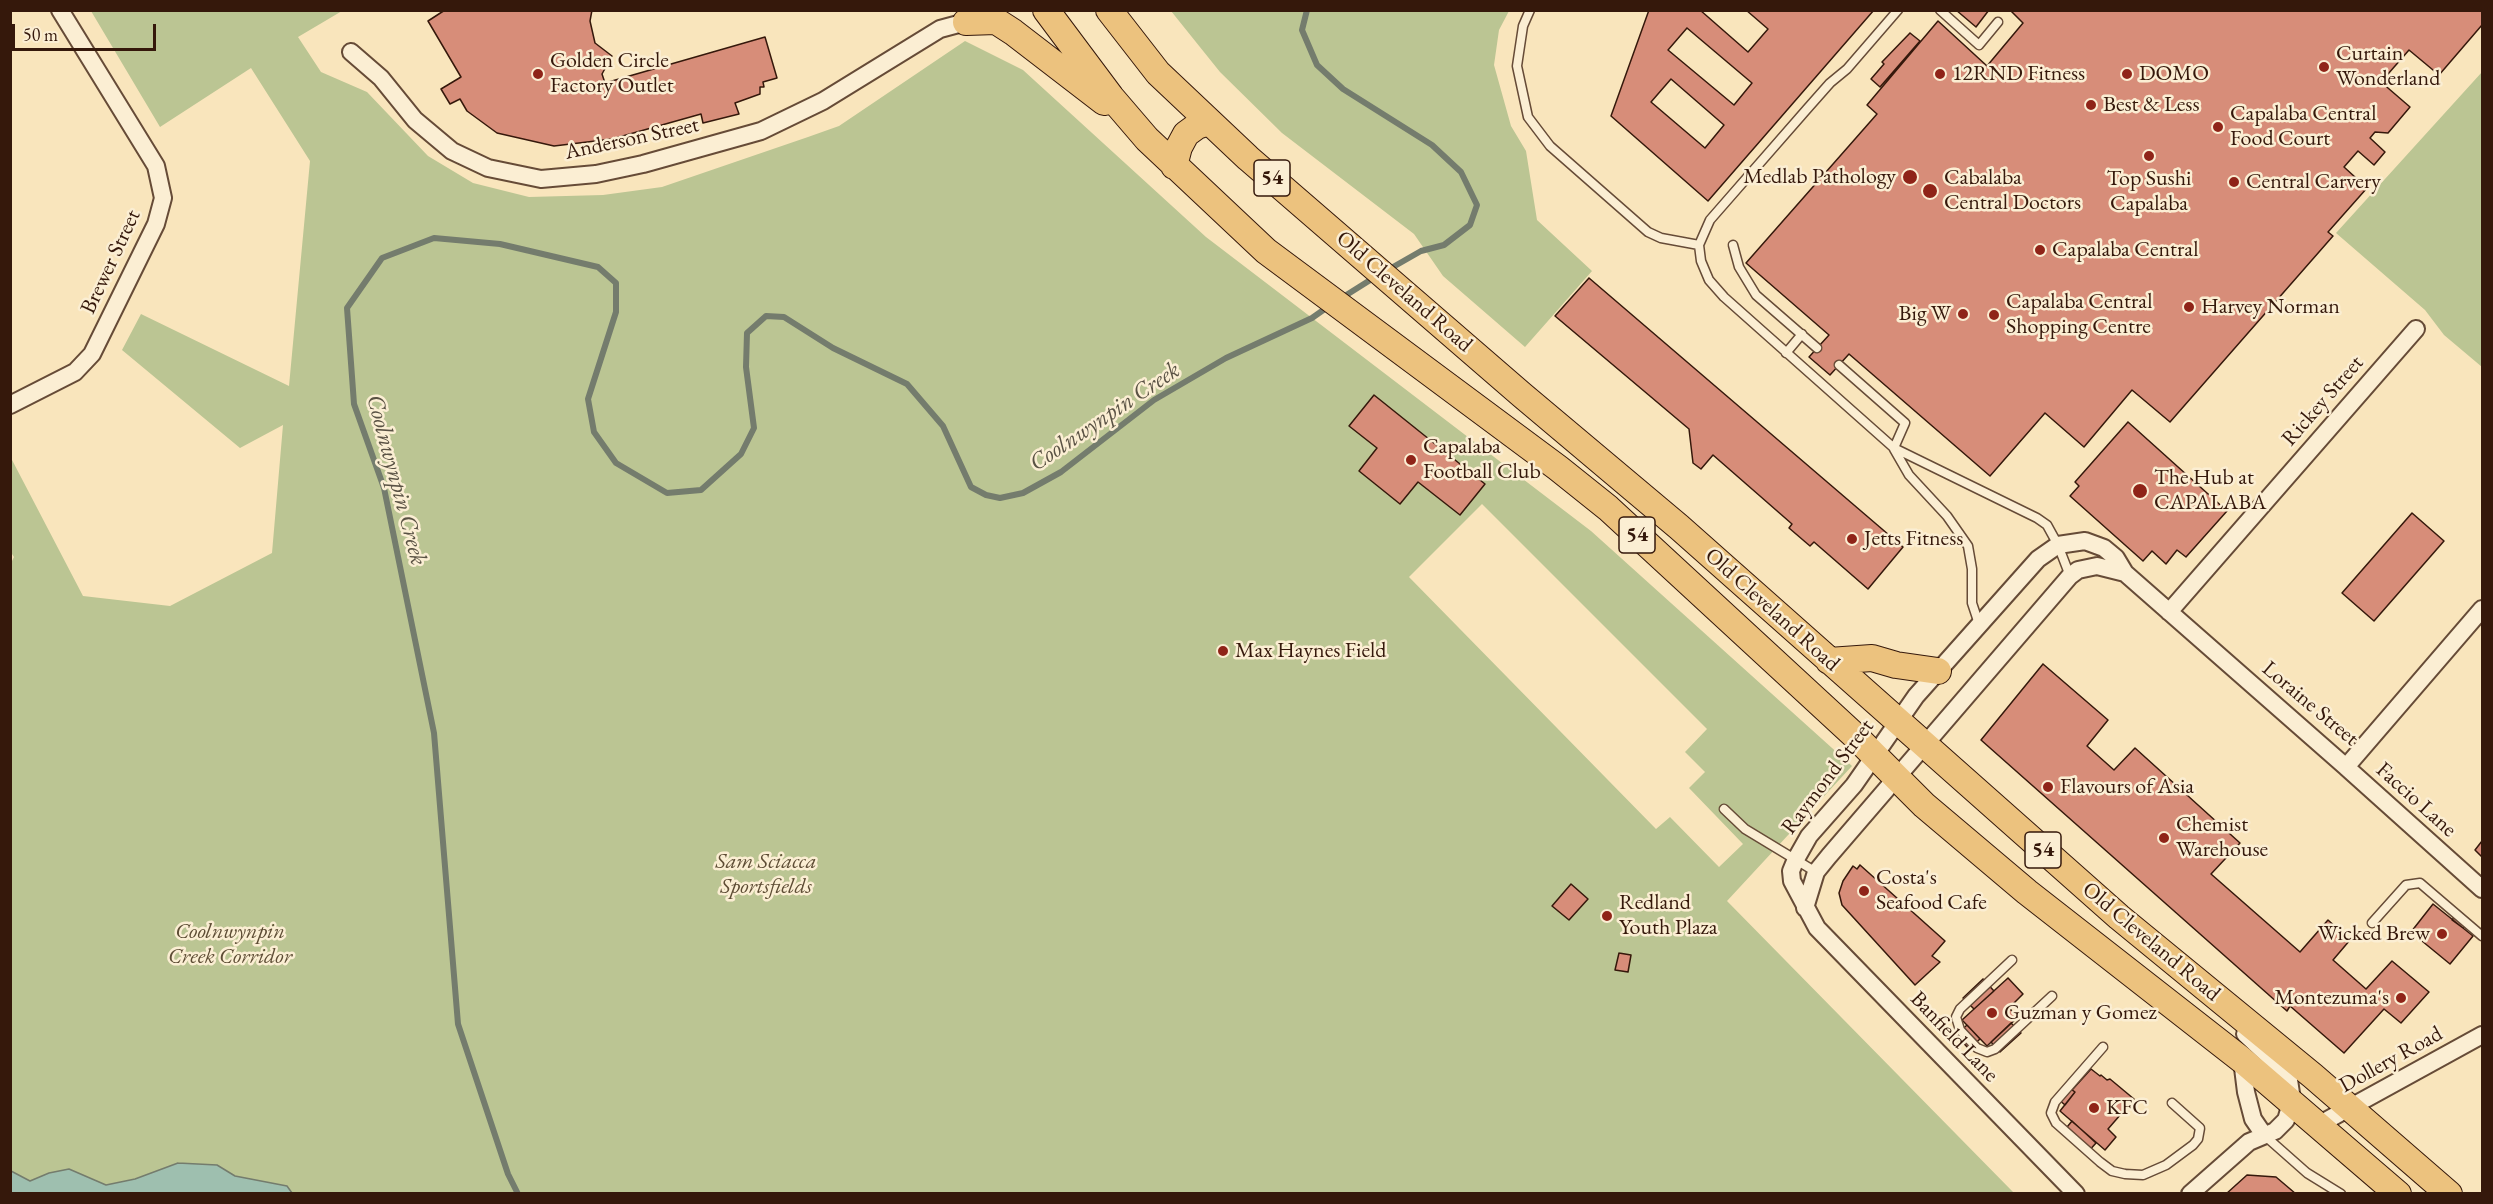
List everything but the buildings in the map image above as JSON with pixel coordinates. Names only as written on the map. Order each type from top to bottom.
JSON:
[{"type":"main road","name":"Old Cleveland Road","points":[[1047,10],[1131,121],[1174,166],[1285,266],[1558,468],[1608,508],[1896,779],[2014,882],[2292,1100],[2398,1194]]},
{"type":"main road","name":"Old Cleveland Road","points":[[1109,10],[1158,73],[1209,122],[1688,535],[1924,746],[2163,954],[2351,1108],[2449,1194]]},
{"type":"main road","points":[[968,14],[996,21],[1013,32],[1131,121]]},
{"type":"main road","points":[[1174,166],[1186,134],[1197,126],[1209,122]]},
{"type":"main road","points":[[1829,661],[1872,658],[1938,671]]},
{"type":"street","name":"Brewer Street","points":[[10,405],[75,372],[92,354],[156,224],[163,198],[156,166],[60,10]]},
{"type":"street","name":"Anderson Street","points":[[351,52],[381,78],[415,120],[452,151],[488,168],[541,179],[596,174],[644,164],[761,131],[832,96],[968,14]]},
{"type":"street","name":"Rickey Street","points":[[2169,612],[2416,328]]},
{"type":"street","points":[[2058,545],[2085,541],[2104,548],[2116,558],[2125,573],[2169,612]]},
{"type":"street","name":"Raymond Street","points":[[1805,908],[1792,881],[1791,871],[1809,836],[1854,785],[1898,722],[1938,671],[2038,559],[2058,545]]},
{"type":"street","points":[[1805,908],[1816,872],[2070,576],[2078,570],[2097,566],[2125,573]]},
{"type":"street","name":"Loraine Street","points":[[2169,612],[2346,767],[2482,609]]},
{"type":"street","name":"Faccio Lane","points":[[2346,767],[2482,890]]},
{"type":"street","name":"Banfield Lane","points":[[1805,908],[1809,918],[1824,936],[2076,1194]]},
{"type":"street","points":[[2163,954],[2282,1068],[2289,1080],[2292,1100],[2281,1126],[2249,1142],[2190,1194]]},
{"type":"street","name":"Dollery Road","points":[[2320,1124],[2482,1035]]},
{"type":"street","points":[[2242,1060],[2246,1092],[2253,1119],[2264,1135]]},
{"type":"lane","points":[[1530,10],[1523,26],[1517,66],[1528,117],[1550,146],[1648,231],[1661,238],[1699,245]]},
{"type":"lane","points":[[1898,10],[1847,69],[1830,83],[1710,220],[1699,245],[1701,261],[1709,280],[1724,297],[1894,448],[2047,525],[2058,545],[2070,576]]},
{"type":"lane","points":[[1940,10],[1979,45],[1998,22]]},
{"type":"lane","points":[[1732,244],[1739,267],[1756,295],[1817,348]]},
{"type":"lane","points":[[1786,353],[1802,334]]},
{"type":"lane","points":[[1839,365],[1905,423],[1894,448]]},
{"type":"lane","points":[[1894,448],[1909,475],[1947,516],[1968,546],[1972,569],[1972,603],[1979,625]]},
{"type":"lane","points":[[1724,809],[1745,829],[1816,872]]},
{"type":"lane","points":[[2372,923],[2406,885],[2420,883],[2482,936]]},
{"type":"lane","points":[[2012,960],[1960,1009],[1956,1017],[1960,1030],[1977,1048],[1987,1052],[1995,1049],[2052,996]]},
{"type":"lane","points":[[2103,1047],[2055,1102],[2051,1113],[2056,1122],[2100,1162],[2112,1171],[2143,1175],[2166,1165],[2193,1145],[2198,1139],[2200,1128],[2172,1103]]},
{"type":"lane","points":[[2264,1135],[2310,1175],[2341,1194]]},
{"type":"green space","points":[[91,11],[342,11],[298,37],[321,72],[367,92],[428,156],[473,183],[529,197],[603,195],[662,187],[839,126],[965,41],[1023,70],[1206,237],[1591,531],[1852,766],[1727,901],[2014,1193],[292,1194],[287,1186],[235,1176],[217,1165],[178,1163],[135,1179],[106,1185],[90,1179],[49,1173],[30,1181],[10,1171],[10,565],[14,557],[10,551],[11,458],[83,596],[170,606],[272,553],[283,425],[240,448],[122,350],[141,314],[289,386],[310,161],[251,68],[160,127]],"holes":[[[1374,395],[1485,484],[1460,515],[1418,482],[1400,504],[1359,471],[1377,448],[1349,426]],[[1482,504],[1707,729],[1685,752],[1705,772],[1689,788],[1743,844],[1719,867],[1670,817],[1656,829],[1409,577]]]},
{"type":"green space","points":[[1171,11],[1509,11],[1499,30],[1494,65],[1511,126],[1526,151],[1537,220],[1592,271],[1525,347],[1443,276],[1414,234],[1282,133],[1220,72]]},
{"type":"green space","points":[[2482,72],[2482,367],[2444,335],[2425,310],[2336,233]]},
{"type":"shaded area","points":[[178,1163],[217,1165],[235,1176],[287,1186],[292,1193],[11,1193],[11,1171],[30,1181],[49,1173],[69,1169],[106,1185],[135,1179]]},
{"type":"waterway","name":"Coolnwynpin Creek","points":[[1307,10],[1302,30],[1317,65],[1343,89],[1432,145],[1461,172],[1477,205],[1470,225],[1444,245],[1421,251],[1386,271]]},
{"type":"waterway","name":"Coolnwynpin Creek","points":[[518,1194],[508,1174],[458,1024],[434,733],[384,488],[354,404],[347,308],[382,258],[434,238],[500,244],[598,267],[616,283],[616,312],[588,399],[594,432],[616,463],[667,493],[701,490],[741,454],[754,428],[746,367],[747,333],[766,316],[784,317],[833,348],[907,384],[943,426],[971,487],[986,495],[1000,498],[1023,493],[1061,472],[1154,400],[1226,358],[1312,318],[1329,306]]},
{"type":"waterway","name":"Coolnwynpin Creek","points":[[1340,299],[1375,277]]},
{"type":"place","name":"Curtain Wonderland","points":[[2324,67]]},
{"type":"place","name":"Golden Circle Factory Outlet","points":[[538,74]]},
{"type":"place","name":"12RND Fitness","points":[[1940,74]]},
{"type":"place","name":"DOMO","points":[[2127,74]]},
{"type":"place","name":"Best & Less","points":[[2091,105]]},
{"type":"place","name":"Capalaba Central Food Court","points":[[2218,127]]},
{"type":"place","name":"Top Sushi Capalaba","points":[[2149,156]]},
{"type":"place","name":"Medlab Pathology","points":[[1910,177]]},
{"type":"place","name":"Central Carvery","points":[[2234,182]]},
{"type":"place","name":"Cabalaba Central Doctors","points":[[1930,191]]},
{"type":"place","name":"Capalaba Central","points":[[2040,250]]},
{"type":"place","name":"Harvey Norman","points":[[2189,307]]},
{"type":"place","name":"Big W","points":[[1963,314]]},
{"type":"place","name":"Capalaba Central Shopping Centre","points":[[1994,315]]},
{"type":"place","name":"Capalaba Football Club","points":[[1411,460]]},
{"type":"place","name":"The Hub at CAPALABA","points":[[2140,491]]},
{"type":"place","name":"Jetts Fitness","points":[[1852,539]]},
{"type":"place","name":"Max Haynes Field","points":[[1223,651]]},
{"type":"place","name":"Flavours of Asia","points":[[2048,787]]},
{"type":"place","name":"Chemist Warehouse","points":[[2164,838]]},
{"type":"place","name":"Costa's Seafood Cafe","points":[[1864,891]]},
{"type":"place","name":"Redland Youth Plaza","points":[[1607,916]]},
{"type":"place","name":"Wicked Brew","points":[[2442,934]]},
{"type":"place","name":"Montezuma's","points":[[2401,998]]},
{"type":"place","name":"Guzman y Gomez","points":[[1992,1013]]},
{"type":"place","name":"KFC","points":[[2094,1108]]},
{"type":"park label","name":"Sam Sciacca Sportsfields","points":[[766,874]]},
{"type":"park label","name":"Coolnwynpin Creek Corridor","points":[[230,944]]}]
